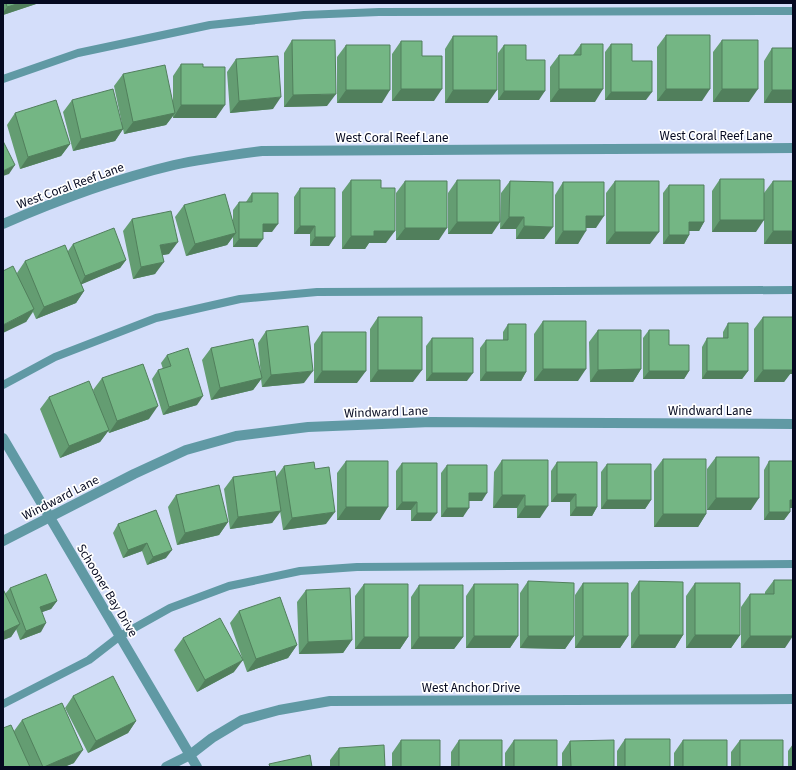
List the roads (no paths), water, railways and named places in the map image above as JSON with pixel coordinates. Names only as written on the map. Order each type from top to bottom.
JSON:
[{"type":"street","name":"West Coral Reef Lane","points":[[3,224],[97,186],[174,165],[262,151],[793,148]]},
{"type":"street","name":"Windward Lane","points":[[3,541],[134,474],[186,450],[236,436],[308,427],[431,422],[793,424]]},
{"type":"street","name":"Schooner Bay Drive","points":[[3,438],[197,767]]},
{"type":"street","name":"West Anchor Drive","points":[[166,767],[190,755],[212,738],[242,720],[278,710],[330,701],[793,699]]},
{"type":"lane","points":[[3,79],[78,53],[148,38],[210,25],[304,15],[387,12],[793,11]]},
{"type":"lane","points":[[3,385],[56,357],[156,318],[240,299],[316,292],[793,290]]},
{"type":"lane","points":[[3,704],[89,660],[120,636],[170,608],[229,586],[300,571],[357,567],[793,564]]}]
